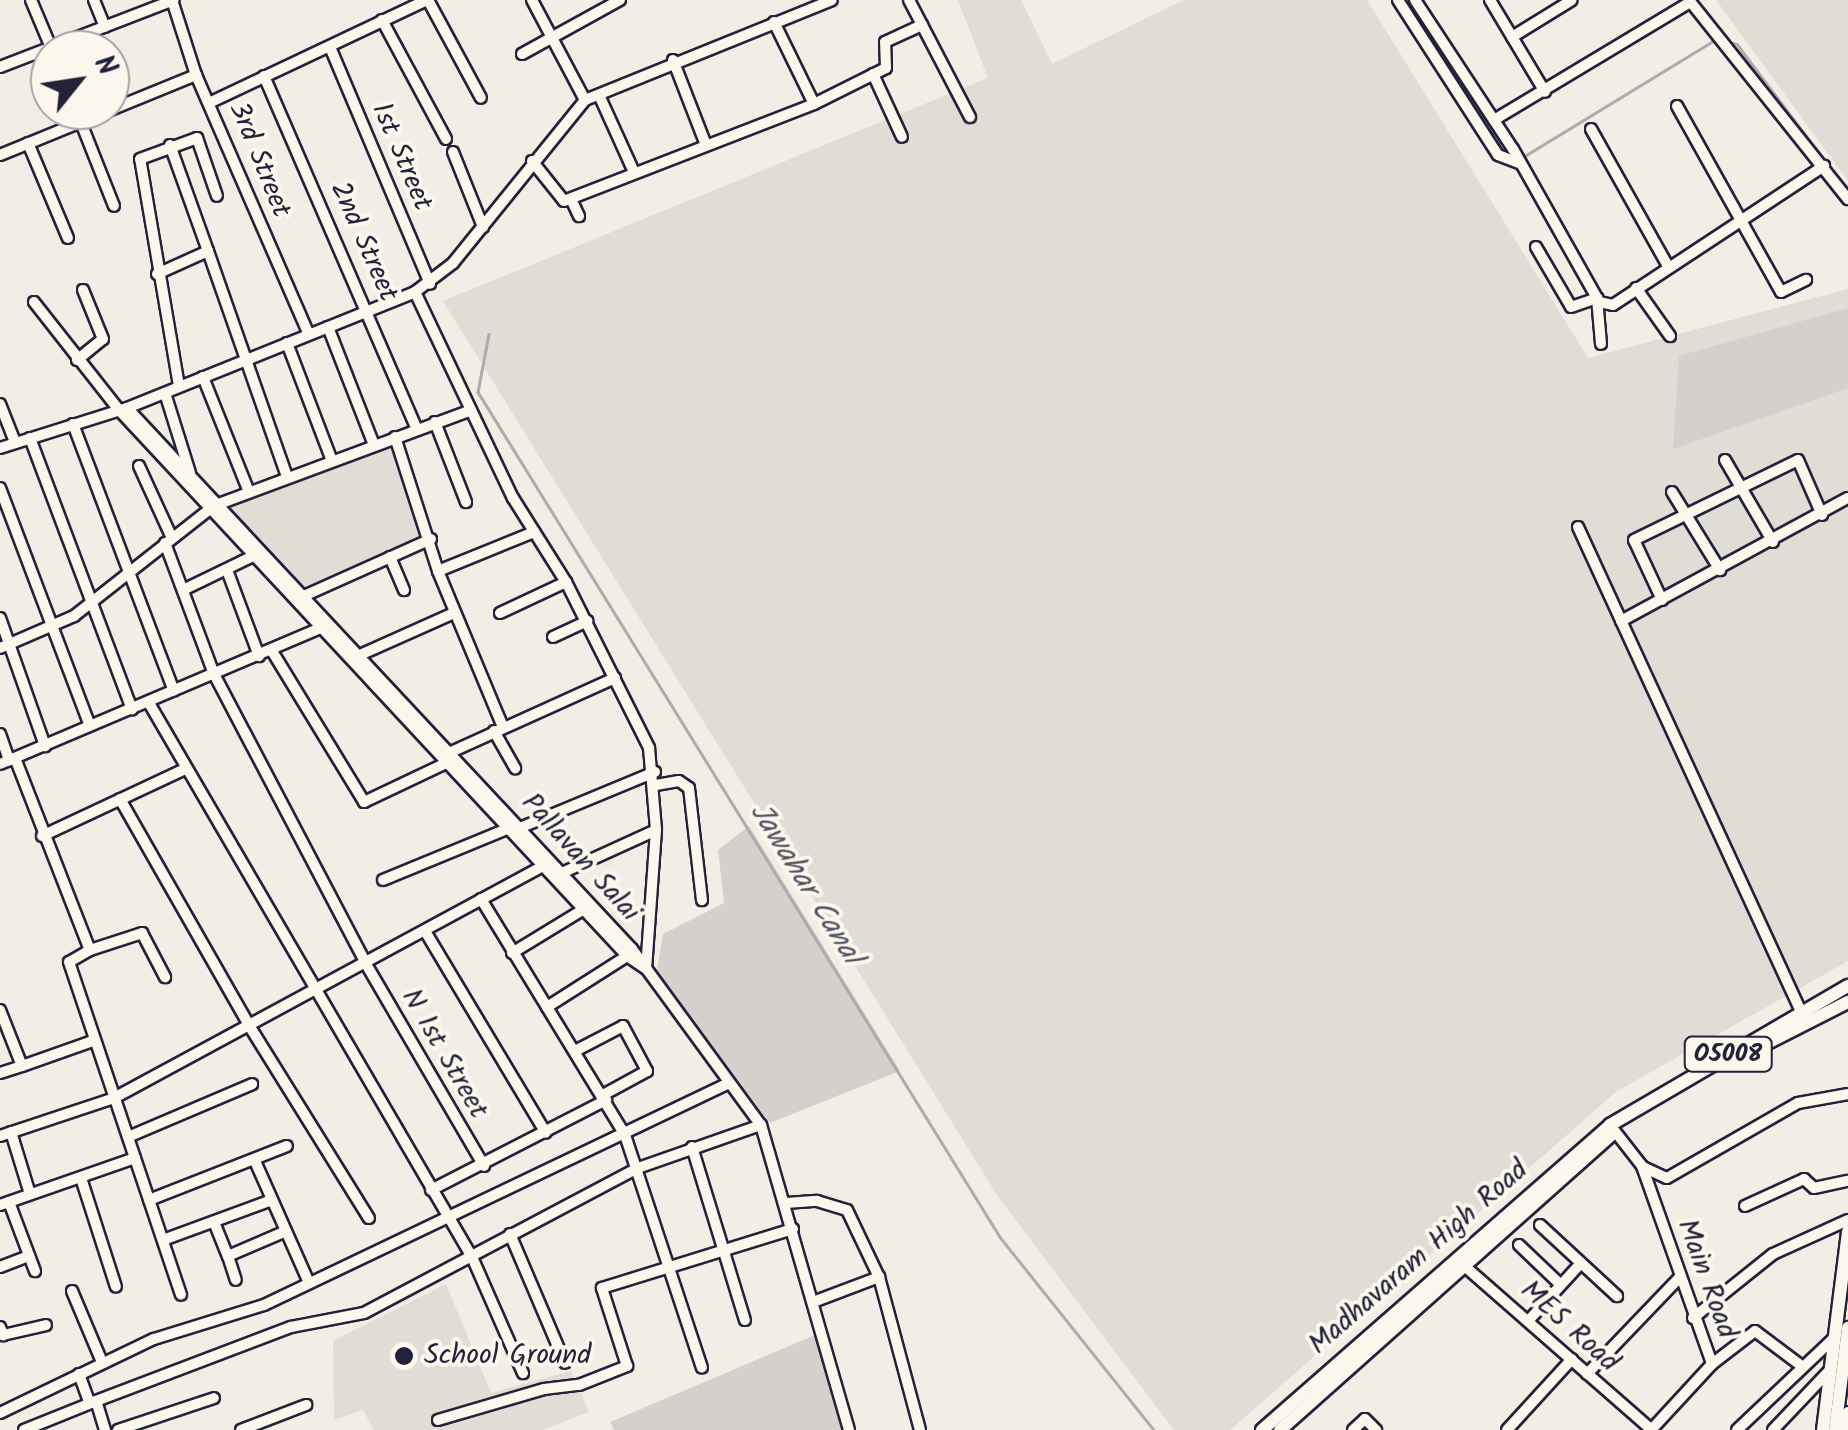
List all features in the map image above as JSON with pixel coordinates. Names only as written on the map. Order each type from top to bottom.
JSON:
[{"type":"main road","name":"O5008","points":[[1613,1128],[1848,986]]},
{"type":"main road","name":"O5008","points":[[1802,1016],[1848,1002]]},
{"type":"main road","name":"Madhavaram High Road","points":[[1262,1430],[1613,1128]]},
{"type":"main road","points":[[1823,1430],[1848,1232]]},
{"type":"main road","points":[[1280,1430],[1460,1262]]},
{"type":"main road","points":[[1835,1430],[1848,1328]]},
{"type":"main road","points":[[1846,1430],[1848,1413]]},
{"type":"street","points":[[31,0],[44,30]]},
{"type":"street","points":[[94,0],[104,27]]},
{"type":"street","points":[[97,30],[172,0]]},
{"type":"street","name":"3rd Street","points":[[172,0],[196,75],[211,102],[309,336]]},
{"type":"street","points":[[211,102],[428,0],[481,98]]},
{"type":"street","points":[[532,0],[585,100]]},
{"type":"street","points":[[522,54],[620,0]]},
{"type":"street","points":[[0,448],[123,409],[430,284],[483,227],[532,161],[585,100],[673,60],[832,0]]},
{"type":"street","points":[[909,0],[970,117]]},
{"type":"street","points":[[1398,0],[1498,155],[1516,157]]},
{"type":"street","points":[[1415,0],[1494,120],[1598,300],[1601,344]]},
{"type":"street","points":[[1490,0],[1545,92]]},
{"type":"street","points":[[1512,37],[1572,0]]},
{"type":"street","points":[[1494,120],[1690,1],[1848,199]]},
{"type":"street","points":[[382,20],[446,139]]},
{"type":"street","points":[[774,22],[814,104]]},
{"type":"street","points":[[532,161],[557,200],[570,199],[814,104],[890,65],[885,42],[922,25]]},
{"type":"street","name":"1st Street","points":[[330,47],[430,284]]},
{"type":"street","points":[[0,67],[30,57]]},
{"type":"street","points":[[673,60],[706,145]]},
{"type":"street","points":[[873,74],[902,137]]},
{"type":"street","points":[[130,102],[196,75]]},
{"type":"street","name":"2nd Street","points":[[264,76],[369,310],[416,428]]},
{"type":"street","points":[[599,94],[634,172]]},
{"type":"street","points":[[1677,106],[1781,292],[1806,280]]},
{"type":"street","points":[[1591,129],[1668,266]]},
{"type":"street","points":[[0,155],[60,130]]},
{"type":"street","points":[[83,130],[114,206]]},
{"type":"street","points":[[179,386],[137,166],[145,155],[194,136],[200,140],[217,196]]},
{"type":"street","points":[[28,143],[68,238]]},
{"type":"street","points":[[170,146],[249,358],[287,477]]},
{"type":"street","points":[[453,152],[483,227]]},
{"type":"street","points":[[1536,247],[1569,305],[1598,300],[1613,305],[1824,166]]},
{"type":"street","points":[[570,199],[578,216]]},
{"type":"street","points":[[158,274],[208,252]]},
{"type":"street","points":[[1636,288],[1670,336]]},
{"type":"street","points":[[77,360],[103,339],[83,290]]},
{"type":"street","points":[[415,292],[470,410],[615,678],[655,772],[656,830],[646,969]]},
{"type":"street","points":[[34,302],[77,360],[253,556],[448,758],[507,829],[627,956],[646,969]]},
{"type":"street","points":[[328,327],[374,445]]},
{"type":"street","points":[[288,343],[332,461]]},
{"type":"street","points":[[203,377],[249,492]]},
{"type":"street","points":[[164,393],[192,478]]},
{"type":"street","points":[[0,404],[15,442]]},
{"type":"street","name":"Pallavan Salai","points":[[123,409],[192,478],[213,507],[306,594],[362,654],[448,758],[522,826],[564,872],[646,969],[761,1125],[850,1430]]},
{"type":"street","points":[[4,646],[50,627],[90,602],[213,507],[470,410]]},
{"type":"street","points":[[435,422],[466,502]]},
{"type":"street","points":[[73,424],[174,691]]},
{"type":"street","points":[[395,437],[431,539],[438,571],[514,768]]},
{"type":"street","points":[[30,438],[132,709]]},
{"type":"street","points":[[1725,460],[1773,542]]},
{"type":"street","points":[[1662,600],[1634,540],[1798,460],[1822,514]]},
{"type":"street","name":"N 1st Street","points":[[139,466],[214,674],[366,964],[484,1166]]},
{"type":"street","points":[[0,488],[90,726]]},
{"type":"street","points":[[1672,492],[1720,570]]},
{"type":"street","points":[[1621,621],[1848,498]]},
{"type":"street","points":[[1578,527],[1802,1016]]},
{"type":"street","points":[[438,571],[534,532]]},
{"type":"street","points":[[306,594],[431,539]]},
{"type":"street","points":[[183,590],[253,556]]},
{"type":"street","points":[[390,557],[404,590]]},
{"type":"street","points":[[227,570],[259,656]]},
{"type":"street","points":[[500,613],[566,582]]},
{"type":"street","points":[[362,654],[454,613]]},
{"type":"street","points":[[0,618],[4,646],[45,746]]},
{"type":"street","points":[[552,637],[586,621]]},
{"type":"street","points":[[8,761],[320,628]]},
{"type":"street","points":[[272,651],[364,802],[499,729],[615,678]]},
{"type":"street","points":[[150,703],[313,992],[472,1257],[523,1372]]},
{"type":"street","points":[[0,734],[90,950]]},
{"type":"street","points":[[42,836],[185,768]]},
{"type":"street","points":[[522,826],[655,772]]},
{"type":"street","points":[[656,785],[679,781],[689,788],[702,900]]},
{"type":"street","points":[[120,798],[250,1028],[369,1218]]},
{"type":"street","points":[[383,880],[507,829]]},
{"type":"street","points":[[564,872],[656,830]]},
{"type":"street","points":[[30,1194],[5,1134],[114,1098],[250,1028],[543,866]]},
{"type":"street","points":[[481,900],[625,1135],[702,1368]]},
{"type":"street","points":[[512,953],[584,910]]},
{"type":"street","points":[[425,931],[546,1133]]},
{"type":"street","points":[[165,977],[142,932],[90,950],[69,962],[181,1295]]},
{"type":"street","points":[[547,1006],[627,956]]},
{"type":"street","points":[[0,1010],[22,1066]]},
{"type":"street","points":[[431,1190],[546,1133],[646,1071],[623,1026],[575,1052]]},
{"type":"street","points":[[0,1074],[93,1041]]},
{"type":"street","points":[[0,1413],[102,1362],[309,1283],[447,1221],[730,1083]]},
{"type":"street","points":[[128,1136],[252,1084]]},
{"type":"street","points":[[1642,1166],[1667,1178],[1798,1103],[1848,1094]]},
{"type":"street","points":[[24,1430],[291,1327],[364,1313],[638,1168],[761,1125]]},
{"type":"street","name":"Main Road","points":[[1613,1128],[1642,1166],[1712,1364],[1651,1430]]},
{"type":"street","points":[[149,1200],[287,1146]]},
{"type":"street","points":[[692,1147],[746,1320]]},
{"type":"street","points":[[35,1270],[5,1203],[135,1158]]},
{"type":"street","points":[[255,1161],[309,1283]]},
{"type":"street","points":[[81,1178],[116,1287]]},
{"type":"street","points":[[1745,1206],[1804,1179],[1814,1188],[1848,1180]]},
{"type":"street","points":[[163,1240],[272,1200]]},
{"type":"street","points":[[786,1203],[817,1201],[847,1210],[879,1277],[920,1430]]},
{"type":"street","points":[[1694,1318],[1774,1254],[1848,1220]]},
{"type":"street","points":[[214,1222],[236,1280]]},
{"type":"street","points":[[1540,1225],[1618,1296]]},
{"type":"street","points":[[438,1420],[544,1388],[579,1386],[627,1366],[602,1288],[792,1229]]},
{"type":"street","points":[[228,1256],[286,1231]]},
{"type":"street","points":[[510,1234],[565,1363]]},
{"type":"street","points":[[1519,1245],[1560,1284]]},
{"type":"street","points":[[0,1267],[29,1256]]},
{"type":"street","name":"MES Road","points":[[1460,1262],[1651,1430]]},
{"type":"street","points":[[1529,1320],[1581,1263]]},
{"type":"street","points":[[814,1302],[879,1277]]},
{"type":"street","points":[[1588,1374],[1680,1277]]},
{"type":"street","points":[[72,1291],[102,1362]]},
{"type":"street","points":[[1,1333],[46,1326]]},
{"type":"street","points":[[1712,1364],[1755,1331],[1800,1364]]},
{"type":"street","points":[[1737,1430],[1800,1364],[1834,1337]]},
{"type":"street","points":[[1507,1430],[1572,1359]]},
{"type":"street","points":[[1773,1430],[1829,1371]]},
{"type":"street","points":[[79,1374],[105,1430]]},
{"type":"street","points":[[118,1430],[214,1398]]},
{"type":"street","points":[[241,1430],[306,1405]]},
{"type":"street","points":[[1353,1430],[1365,1419],[1376,1430]]},
{"type":"shaded area","points":[[958,0],[1021,0],[1052,64],[1184,0],[1367,0],[1588,358],[1848,289],[1848,961],[1617,1091],[1230,1430],[1174,1430],[997,1195],[443,301],[988,78]]},
{"type":"shaded area","points":[[1716,0],[1848,0],[1848,181]]},
{"type":"shaded area","points":[[1848,308],[1848,388],[1673,449],[1679,356]]},
{"type":"shaded area","points":[[395,440],[431,539],[307,591],[221,507]]},
{"type":"shaded area","points":[[749,826],[900,1071],[770,1123],[657,971],[663,934],[724,903],[718,850]]},
{"type":"shaded area","name":"School Ground","points":[[446,1284],[491,1393],[571,1371],[589,1412],[542,1430],[374,1430],[363,1410],[334,1420],[333,1341]]},
{"type":"shaded area","points":[[815,1335],[843,1430],[614,1430],[610,1422]]},
{"type":"waterway","points":[[1408,0],[1511,152]]},
{"type":"waterway","points":[[1523,157],[1715,40]]},
{"type":"waterway","points":[[1728,42],[1737,44],[1844,186]]},
{"type":"waterway","name":"Jawahar Canal","points":[[489,334],[478,392],[1000,1237],[1154,1430]]},
{"type":"place","name":"School Ground","points":[[404,1356]]}]
